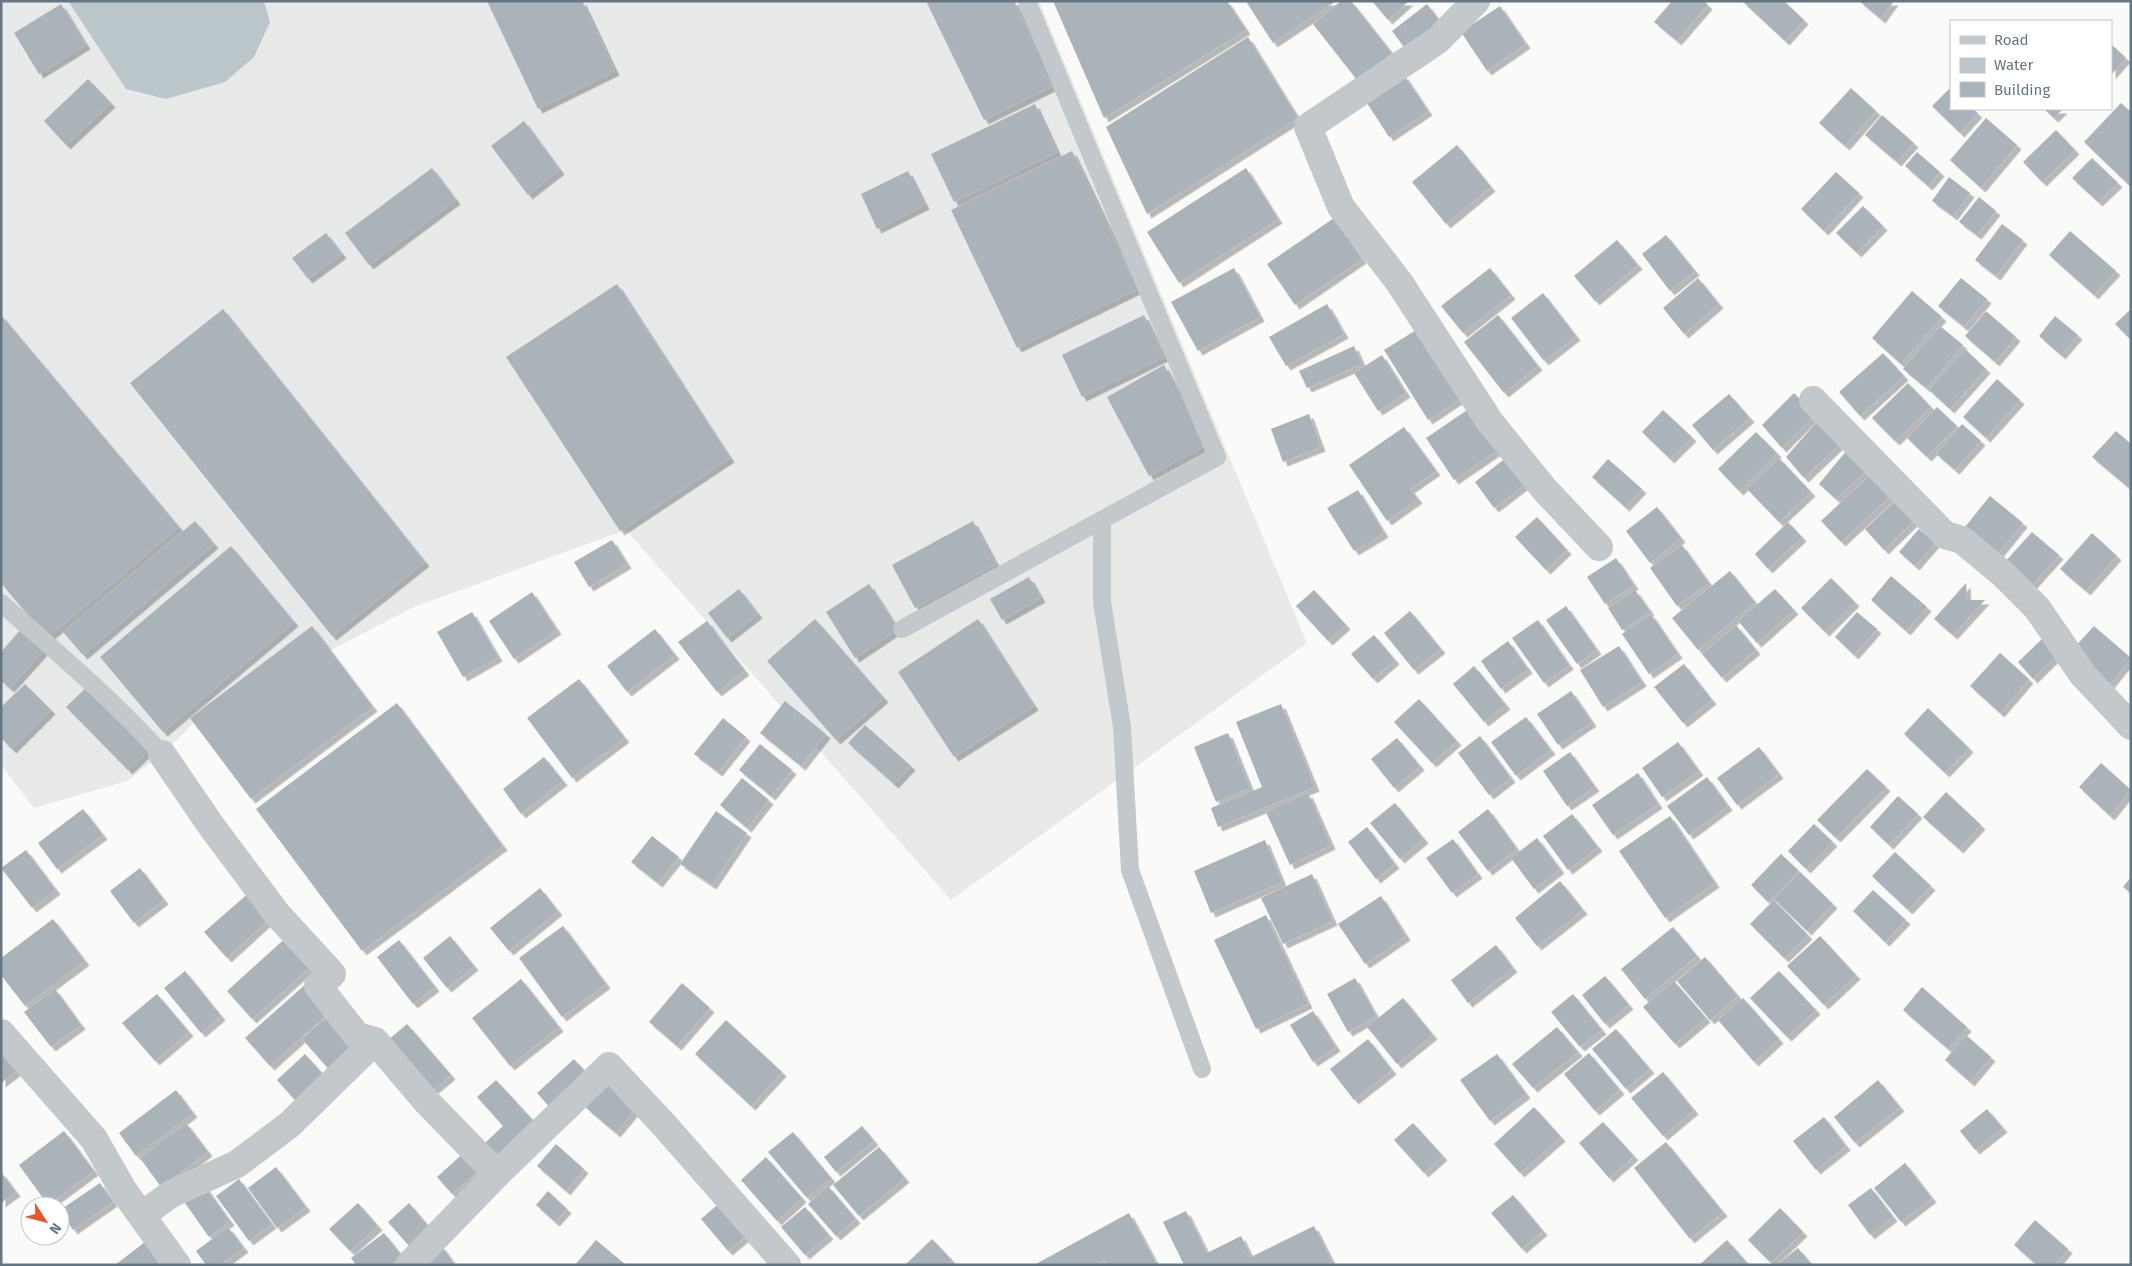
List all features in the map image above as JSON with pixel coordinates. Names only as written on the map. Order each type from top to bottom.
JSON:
[{"type":"street","points":[[1476,1],[1438,40],[1308,127],[1340,207],[1399,282],[1490,422],[1544,490],[1599,547]]},
{"type":"street","points":[[1814,400],[1946,535],[1962,540],[2004,575],[2037,608],[2083,675],[2131,726]]},
{"type":"street","points":[[162,754],[212,828],[277,914],[332,974],[318,986],[356,1036],[375,1041],[426,1101],[497,1174]]},
{"type":"street","points":[[1,1033],[94,1139],[124,1190],[177,1265]]},
{"type":"street","points":[[142,1215],[171,1194],[237,1164],[289,1125],[375,1041]]},
{"type":"street","points":[[409,1265],[497,1174],[608,1066],[665,1126],[787,1265]]},
{"type":"lane","points":[[902,629],[1217,457],[1027,1]]},
{"type":"lane","points":[[1102,520],[1102,602],[1122,727],[1130,870],[1202,1069]]},
{"type":"lane","points":[[1,603],[84,675],[129,718],[162,754]]},
{"type":"shaded area","points":[[1,1],[1039,1],[1307,643],[951,900],[626,530],[414,607],[198,719],[162,754],[127,781],[34,808],[1,765]]},
{"type":"water","points":[[68,1],[264,1],[270,22],[254,57],[225,82],[166,99],[126,89]]},
{"type":"building","points":[[487,1],[582,1],[615,71],[538,109]]},
{"type":"building","points":[[926,1],[1014,1],[1055,85],[984,120]]},
{"type":"building","points":[[1053,1],[1227,1],[1246,30],[1104,118]]},
{"type":"building","points":[[1249,1],[1336,1],[1273,43],[1247,3]]},
{"type":"building","points":[[1341,1],[1351,1],[1392,53],[1357,80],[1313,24]]},
{"type":"building","points":[[1372,1],[1409,1],[1388,20]]},
{"type":"building","points":[[1672,1],[1704,1],[1708,5],[1677,41],[1654,22]]},
{"type":"building","points":[[1742,1],[1784,1],[1804,20],[1785,41]]},
{"type":"building","points":[[1859,1],[1894,1],[1881,19]]},
{"type":"building","points":[[61,4],[86,45],[39,74],[14,33]]},
{"type":"building","points":[[1427,4],[1442,24],[1407,51],[1392,31]]},
{"type":"building","points":[[1500,6],[1526,44],[1487,71],[1461,32]]},
{"type":"building","points":[[1248,37],[1298,118],[1147,214],[1106,127]]},
{"type":"building","points":[[2112,45],[2126,58],[2112,74]]},
{"type":"building","points":[[1404,75],[1428,111],[1389,137],[1365,100]]},
{"type":"building","points":[[88,79],[111,103],[66,145],[44,121]]},
{"type":"building","points":[[1851,88],[1876,111],[1845,146],[1819,123]]},
{"type":"building","points":[[1950,88],[1950,110],[1974,110],[1978,113],[1960,133],[1932,106]]},
{"type":"building","points":[[2121,103],[2131,112],[2131,187],[2084,142]]},
{"type":"building","points":[[1035,104],[1057,152],[954,202],[931,154]]},
{"type":"building","points":[[2045,110],[2062,110],[2054,118]]},
{"type":"building","points":[[1882,115],[1914,143],[1897,162],[1865,135]]},
{"type":"building","points":[[1986,118],[2017,145],[1981,188],[1950,160]]},
{"type":"building","points":[[524,121],[560,170],[528,195],[491,146]]},
{"type":"building","points":[[2056,130],[2075,150],[2042,182],[2023,162]]},
{"type":"building","points":[[1457,145],[1491,187],[1446,224],[1412,182]]},
{"type":"building","points":[[1072,151],[1138,289],[1017,348],[951,210]]},
{"type":"building","points":[[1917,152],[1940,172],[1928,186],[1905,166]]},
{"type":"building","points":[[2092,158],[2118,183],[2098,202],[2072,178]]},
{"type":"building","points":[[432,168],[456,200],[369,265],[345,233]]},
{"type":"building","points":[[1246,168],[1278,219],[1179,283],[1147,232]]},
{"type":"building","points":[[908,171],[925,205],[877,229],[861,194]]},
{"type":"building","points":[[1836,172],[1859,193],[1824,231],[1801,209]]},
{"type":"building","points":[[1949,177],[1970,193],[1953,216],[1932,201]]},
{"type":"building","points":[[1979,197],[1996,211],[1977,235],[1959,222]]},
{"type":"building","points":[[1863,206],[1883,226],[1857,253],[1836,233]]},
{"type":"building","points":[[1334,218],[1362,259],[1295,305],[1267,264]]},
{"type":"building","points":[[2002,224],[2023,240],[1996,276],[1975,260]]},
{"type":"building","points":[[2070,231],[2116,271],[2094,295],[2049,255]]},
{"type":"building","points":[[326,233],[342,254],[308,279],[292,258]]},
{"type":"building","points":[[1666,235],[1695,271],[1670,291],[1642,254]]},
{"type":"building","points":[[1617,240],[1638,265],[1595,301],[1574,276]]},
{"type":"building","points":[[1234,268],[1260,317],[1198,351],[1171,302]]},
{"type":"building","points":[[1490,268],[1511,295],[1463,333],[1441,306]]},
{"type":"building","points":[[1698,278],[1719,304],[1684,334],[1663,308]]},
{"type":"building","points":[[1961,278],[1987,299],[1964,327],[1938,306]]},
{"type":"building","points":[[617,284],[730,458],[620,531],[506,357]]},
{"type":"building","points":[[1912,291],[1942,317],[1901,364],[1872,338]]},
{"type":"building","points":[[1543,293],[1576,336],[1544,361],[1511,318]]},
{"type":"building","points":[[1327,304],[1344,334],[1286,366],[1269,337]]},
{"type":"building","points":[[223,309],[425,562],[332,636],[130,383]]},
{"type":"building","points":[[2131,309],[2131,340],[2115,324]]},
{"type":"building","points":[[1986,311],[2016,337],[1995,362],[1965,336]]},
{"type":"building","points":[[1,315],[179,527],[47,638],[1,583]]},
{"type":"building","points":[[1144,315],[1164,357],[1082,397],[1062,355]]},
{"type":"building","points":[[1498,315],[1538,366],[1504,393],[1464,342]]},
{"type":"building","points":[[2055,316],[2078,335],[2061,355],[2039,336]]},
{"type":"building","points":[[1940,326],[1963,345],[1926,388],[1903,369]]},
{"type":"building","points":[[1421,327],[1464,396],[1428,420],[1384,350]]},
{"type":"building","points":[[1354,346],[1362,364],[1307,388],[1299,371]]},
{"type":"building","points":[[1965,349],[1986,369],[1950,409],[1929,390]]},
{"type":"building","points":[[1883,353],[1904,376],[1860,416],[1839,392]]},
{"type":"building","points":[[1382,355],[1406,393],[1378,411],[1354,373]]},
{"type":"building","points":[[1164,365],[1207,445],[1149,476],[1107,397]]},
{"type":"building","points":[[1997,379],[2020,400],[1986,438],[1963,417]]},
{"type":"building","points":[[1908,383],[1931,407],[1895,441],[1872,418]]},
{"type":"building","points":[[1794,393],[1815,415],[1782,448],[1762,425]]},
{"type":"building","points":[[1729,394],[1750,418],[1713,450],[1692,425]]},
{"type":"building","points":[[1473,406],[1501,448],[1454,480],[1426,438]]},
{"type":"building","points":[[1937,407],[1957,426],[1927,457],[1907,438]]},
{"type":"building","points":[[1663,410],[1692,437],[1670,459],[1642,432]]},
{"type":"building","points":[[1309,414],[1321,447],[1283,462],[1271,429]]},
{"type":"building","points":[[1822,416],[1844,440],[1804,478],[1786,457]]},
{"type":"building","points":[[1962,424],[1981,441],[1955,470],[1936,454]]},
{"type":"building","points":[[1404,427],[1436,471],[1410,489],[1418,499],[1387,521],[1349,465]]},
{"type":"building","points":[[2116,431],[2131,444],[2131,486],[2129,488],[2092,457]]},
{"type":"building","points":[[1756,432],[1777,453],[1739,491],[1718,469]]},
{"type":"building","points":[[1851,445],[1870,467],[1836,499],[1819,484]]},
{"type":"building","points":[[1507,457],[1527,483],[1494,508],[1475,482]]},
{"type":"building","points":[[1779,458],[1811,492],[1779,522],[1747,489]]},
{"type":"building","points":[[1608,459],[1642,489],[1625,507],[1592,477]]},
{"type":"building","points":[[1871,474],[1891,496],[1841,542],[1821,521]]},
{"type":"building","points":[[1358,490],[1384,533],[1354,551],[1327,508]]},
{"type":"building","points":[[1990,496],[2023,523],[1998,554],[1965,527]]},
{"type":"building","points":[[1895,501],[1914,521],[1884,550],[1865,529]]},
{"type":"building","points":[[1657,507],[1681,538],[1650,563],[1626,531]]},
{"type":"building","points":[[1537,517],[1567,550],[1546,570],[1515,537]]},
{"type":"building","points":[[195,521],[214,544],[83,655],[63,632]]},
{"type":"building","points":[[973,521],[996,564],[915,608],[892,565]]},
{"type":"building","points":[[1788,522],[1802,537],[1768,569],[1755,554]]},
{"type":"building","points":[[1919,529],[1935,543],[1915,566],[1899,552]]},
{"type":"building","points":[[2032,532],[2059,555],[2031,586],[2004,563]]},
{"type":"building","points":[[2092,533],[2117,556],[2086,591],[2060,569]]},
{"type":"building","points":[[612,540],[627,564],[589,587],[574,562]]},
{"type":"building","points":[[1682,545],[1709,583],[1677,606],[1650,568]]},
{"type":"building","points":[[231,546],[294,622],[163,732],[100,657]]},
{"type":"building","points":[[1616,558],[1634,585],[1605,604],[1587,577]]},
{"type":"building","points":[[1730,571],[1755,602],[1698,650],[1672,618]]},
{"type":"building","points":[[1891,576],[1927,607],[1906,631],[1871,600]]},
{"type":"building","points":[[1029,577],[1041,598],[1002,620],[990,599]]},
{"type":"building","points":[[1831,578],[1855,602],[1825,632],[1801,608]]},
{"type":"building","points":[[1966,583],[1967,600],[1985,600],[1953,635],[1934,619]]},
{"type":"building","points":[[869,584],[898,629],[855,658],[826,612]]},
{"type":"building","points":[[739,589],[758,614],[727,638],[708,613]]},
{"type":"building","points":[[1775,589],[1794,610],[1757,643],[1738,621]]},
{"type":"building","points":[[1314,590],[1346,625],[1328,641],[1296,606]]},
{"type":"building","points":[[1635,590],[1650,611],[1622,630],[1608,608]]},
{"type":"building","points":[[532,592],[557,630],[514,659],[489,621]]},
{"type":"building","points":[[1566,606],[1597,650],[1577,664],[1546,620]]},
{"type":"building","points":[[1410,611],[1441,649],[1414,670],[1384,633]]},
{"type":"building","points":[[472,612],[498,657],[463,677],[437,632]]},
{"type":"building","points":[[1857,612],[1877,629],[1854,655],[1835,637]]},
{"type":"building","points":[[1651,614],[1678,654],[1649,674],[1622,634]]},
{"type":"building","points":[[815,619],[884,698],[836,740],[767,661]]},
{"type":"building","points":[[978,619],[1034,706],[954,757],[898,672]]},
{"type":"building","points":[[1538,620],[1569,665],[1544,683],[1512,638]]},
{"type":"building","points":[[707,621],[745,671],[717,692],[678,642]]},
{"type":"building","points":[[1736,625],[1756,650],[1722,678],[1702,654]]},
{"type":"building","points":[[312,626],[373,707],[251,799],[190,718]]},
{"type":"building","points":[[2094,626],[2131,658],[2110,684],[2072,650]]},
{"type":"building","points":[[21,629],[44,650],[10,688],[1,681],[1,652]]},
{"type":"building","points":[[655,629],[675,655],[627,692],[607,666]]},
{"type":"building","points":[[1374,635],[1395,660],[1373,679],[1351,654]]},
{"type":"building","points":[[2042,639],[2058,654],[2033,679],[2018,662]]},
{"type":"building","points":[[1508,641],[1528,669],[1501,689],[1481,661]]},
{"type":"building","points":[[1619,646],[1642,682],[1603,707],[1580,670]]},
{"type":"building","points":[[2000,653],[2029,679],[2000,713],[1970,686]]},
{"type":"building","points":[[1684,664],[1712,700],[1683,723],[1654,687]]},
{"type":"building","points":[[1474,666],[1506,705],[1484,722],[1453,684]]},
{"type":"building","points":[[579,679],[625,738],[572,778],[527,718]]},
{"type":"building","points":[[25,684],[51,710],[12,749],[1,738],[1,707]]},
{"type":"building","points":[[89,685],[151,748],[128,770],[66,707]]},
{"type":"building","points":[[1571,691],[1592,722],[1558,745],[1537,714]]},
{"type":"building","points":[[1419,699],[1457,741],[1432,763],[1394,722]]},
{"type":"building","points":[[785,701],[826,734],[801,766],[760,733]]},
{"type":"building","points":[[397,703],[503,846],[362,951],[256,809]]},
{"type":"building","points":[[1281,704],[1315,787],[1218,827],[1211,808],[1262,787],[1236,722]]},
{"type":"building","points":[[1928,708],[1969,748],[1945,773],[1904,734]]},
{"type":"building","points":[[1526,717],[1551,750],[1516,776],[1491,742]]},
{"type":"building","points":[[723,718],[746,737],[718,772],[694,754]]},
{"type":"building","points":[[865,725],[911,766],[894,784],[848,743]]},
{"type":"building","points":[[1228,733],[1250,788],[1216,802],[1194,747]]},
{"type":"building","points":[[1480,736],[1511,778],[1489,795],[1458,753]]},
{"type":"building","points":[[1397,738],[1420,766],[1394,788],[1371,759]]},
{"type":"building","points":[[1678,742],[1699,771],[1662,797],[1642,768]]},
{"type":"building","points":[[760,744],[792,770],[771,796],[739,770]]},
{"type":"building","points":[[1759,747],[1779,774],[1737,805],[1717,778]]},
{"type":"building","points":[[1570,752],[1595,787],[1567,806],[1543,771]]},
{"type":"building","points":[[544,757],[563,781],[521,814],[503,789]]},
{"type":"building","points":[[2101,763],[2131,790],[2110,816],[2079,787]]},
{"type":"building","points":[[1867,769],[1886,787],[1836,838],[1817,820]]},
{"type":"building","points":[[1638,773],[1658,804],[1613,835],[1592,805]]},
{"type":"building","points":[[1707,777],[1728,806],[1689,835],[1667,806]]},
{"type":"building","points":[[742,778],[769,800],[747,828],[720,805]]},
{"type":"building","points":[[1946,792],[1981,825],[1959,849],[1923,817]]},
{"type":"building","points":[[1308,793],[1331,845],[1290,865],[1266,812]]},
{"type":"building","points":[[1898,796],[1918,814],[1889,845],[1870,827]]},
{"type":"building","points":[[1395,803],[1424,839],[1400,859],[1370,823]]},
{"type":"building","points":[[83,809],[103,835],[57,869],[38,843]]},
{"type":"building","points":[[1488,809],[1517,849],[1488,871],[1458,832]]},
{"type":"building","points":[[716,811],[747,833],[712,885],[680,864]]},
{"type":"building","points":[[1572,814],[1598,847],[1568,870],[1543,836]]},
{"type":"building","points":[[1670,816],[1715,883],[1665,918],[1619,851]]},
{"type":"building","points":[[1814,824],[1833,842],[1806,869],[1788,851]]},
{"type":"building","points":[[1367,827],[1395,864],[1376,879],[1348,842]]},
{"type":"building","points":[[652,836],[679,857],[658,883],[631,862]]},
{"type":"building","points":[[1537,838],[1560,869],[1534,889],[1511,858]]},
{"type":"building","points":[[1453,839],[1478,874],[1452,893],[1426,858]]},
{"type":"building","points":[[1265,840],[1282,882],[1211,913],[1194,871]]},
{"type":"building","points":[[26,850],[56,890],[32,908],[1,868]]},
{"type":"building","points":[[1895,852],[1931,886],[1908,910],[1872,876]]},
{"type":"building","points":[[1781,854],[1799,871],[1768,902],[1751,885]]},
{"type":"building","points":[[140,868],[164,900],[134,923],[110,891]]},
{"type":"building","points":[[1800,872],[1833,904],[1807,931],[1774,899]]},
{"type":"building","points":[[1312,874],[1333,921],[1283,944],[1261,898]]},
{"type":"building","points":[[2131,877],[2131,893],[2123,887]]},
{"type":"building","points":[[1560,881],[1583,910],[1537,946],[1515,918]]},
{"type":"building","points":[[540,888],[558,911],[509,951],[490,928]]},
{"type":"building","points":[[1873,890],[1906,920],[1885,942],[1853,911]]},
{"type":"building","points":[[251,891],[273,916],[227,958],[204,932]]},
{"type":"building","points":[[1381,896],[1406,936],[1365,964],[1338,924]]},
{"type":"building","points":[[1774,900],[1808,935],[1784,958],[1750,924]]},
{"type":"building","points":[[1266,915],[1308,1004],[1256,1029],[1214,940]]},
{"type":"building","points":[[53,919],[85,961],[25,1006],[1,975],[1,958]]},
{"type":"building","points":[[563,926],[606,984],[562,1017],[519,958]]},
{"type":"building","points":[[1673,927],[1697,956],[1645,999],[1621,969]]},
{"type":"building","points":[[289,935],[315,963],[252,1019],[227,991]]},
{"type":"building","points":[[450,936],[474,966],[447,988],[423,958]]},
{"type":"building","points":[[1820,936],[1856,975],[1824,1005],[1787,966]]},
{"type":"building","points":[[399,940],[435,987],[413,1004],[377,957]]},
{"type":"building","points":[[1496,945],[1513,968],[1468,1003],[1451,980]]},
{"type":"building","points":[[1705,957],[1738,996],[1710,1020],[1677,981]]},
{"type":"building","points":[[185,971],[221,1016],[201,1033],[164,988]]},
{"type":"building","points":[[1779,971],[1816,1010],[1787,1037],[1750,998]]},
{"type":"building","points":[[1605,976],[1629,1005],[1605,1024],[1582,995]]},
{"type":"building","points":[[1355,978],[1376,1016],[1348,1032],[1327,994]]},
{"type":"building","points":[[521,979],[559,1027],[510,1066],[472,1018]]},
{"type":"building","points":[[1674,981],[1706,1018],[1675,1044],[1643,1007]]},
{"type":"building","points":[[307,983],[331,1011],[270,1066],[245,1038]]},
{"type":"building","points":[[682,983],[710,1008],[677,1046],[649,1022]]},
{"type":"building","points":[[1922,987],[1967,1027],[1948,1049],[1903,1010]]},
{"type":"building","points":[[55,989],[81,1025],[51,1047],[24,1012]]},
{"type":"building","points":[[157,994],[189,1032],[155,1061],[122,1023]]},
{"type":"building","points":[[1573,994],[1602,1030],[1580,1047],[1551,1012]]},
{"type":"building","points":[[1403,998],[1433,1035],[1397,1064],[1367,1027]]},
{"type":"building","points":[[1743,998],[1779,1039],[1754,1062],[1718,1020]]},
{"type":"building","points":[[1313,1011],[1336,1047],[1313,1062],[1290,1025]]},
{"type":"building","points":[[330,1014],[361,1049],[333,1074],[302,1039]]},
{"type":"building","points":[[726,1020],[782,1072],[751,1106],[695,1054]]},
{"type":"building","points":[[407,1024],[451,1075],[431,1092],[387,1041]]},
{"type":"building","points":[[1557,1027],[1578,1052],[1533,1088],[1512,1064]]},
{"type":"building","points":[[1616,1029],[1650,1069],[1626,1089],[1592,1049]]},
{"type":"building","points":[[1966,1035],[1991,1057],[1970,1082],[1945,1060]]},
{"type":"building","points":[[1368,1039],[1392,1070],[1354,1100],[1330,1069]]},
{"type":"building","points":[[1,1051],[17,1071],[1,1083]]},
{"type":"building","points":[[1589,1053],[1620,1090],[1595,1111],[1564,1074]]},
{"type":"building","points":[[305,1054],[330,1082],[301,1107],[277,1080]]},
{"type":"building","points":[[1497,1054],[1526,1094],[1490,1121],[1460,1080]]},
{"type":"building","points":[[574,1059],[591,1078],[554,1112],[537,1093]]},
{"type":"building","points":[[1663,1072],[1694,1110],[1663,1136],[1631,1098]]},
{"type":"building","points":[[609,1078],[640,1104],[616,1133],[585,1107]]},
{"type":"building","points":[[496,1080],[541,1129],[497,1168],[485,1143],[503,1126],[477,1097]]},
{"type":"building","points":[[1878,1080],[1900,1107],[1855,1143],[1834,1117]]},
{"type":"building","points":[[176,1090],[193,1113],[136,1156],[119,1133]]},
{"type":"building","points":[[1534,1107],[1561,1137],[1520,1173],[1494,1144]]},
{"type":"building","points":[[1987,1109],[2003,1128],[1975,1150],[1960,1131]]},
{"type":"building","points":[[1824,1117],[1846,1146],[1816,1170],[1793,1141]]},
{"type":"building","points":[[1603,1122],[1634,1156],[1609,1178],[1579,1143]]},
{"type":"building","points":[[186,1123],[208,1152],[161,1187],[140,1158]]},
{"type":"building","points":[[1413,1123],[1443,1156],[1424,1173],[1394,1140]]},
{"type":"building","points":[[862,1126],[874,1141],[836,1172],[824,1157]]},
{"type":"building","points":[[64,1131],[94,1171],[60,1196],[41,1196],[19,1165]]},
{"type":"building","points":[[793,1132],[831,1178],[807,1198],[768,1152]]},
{"type":"building","points":[[1666,1142],[1723,1212],[1690,1239],[1634,1168]]},
{"type":"building","points":[[556,1144],[584,1169],[566,1191],[537,1166]]},
{"type":"building","points":[[879,1147],[905,1178],[859,1216],[833,1185]]},
{"type":"building","points":[[469,1148],[485,1165],[452,1194],[437,1177]]},
{"type":"building","points":[[766,1157],[802,1198],[777,1221],[741,1180]]},
{"type":"building","points":[[1905,1163],[1932,1198],[1901,1222],[1874,1188]]},
{"type":"building","points":[[276,1167],[306,1207],[277,1228],[248,1188]]},
{"type":"building","points":[[1,1172],[16,1192],[1,1203]]},
{"type":"building","points":[[239,1179],[272,1224],[249,1241],[216,1196]]},
{"type":"building","points":[[201,1181],[230,1221],[209,1237],[180,1196]]},
{"type":"building","points":[[100,1183],[113,1202],[73,1230],[70,1225],[70,1203]]},
{"type":"building","points":[[828,1186],[856,1219],[836,1236],[808,1204]]},
{"type":"building","points":[[1871,1188],[1893,1217],[1870,1235],[1848,1205]]},
{"type":"building","points":[[548,1191],[567,1209],[555,1222],[536,1205]]},
{"type":"building","points":[[1513,1195],[1543,1231],[1522,1249],[1491,1213]]},
{"type":"building","points":[[723,1200],[751,1232],[728,1251],[701,1219]]},
{"type":"building","points":[[358,1203],[378,1226],[350,1251],[329,1229]]},
{"type":"building","points":[[409,1203],[431,1229],[410,1247],[388,1222]]},
{"type":"building","points":[[805,1207],[829,1235],[805,1255],[781,1227]]},
{"type":"building","points":[[1780,1208],[1803,1232],[1771,1263],[1748,1240]]},
{"type":"building","points":[[1186,1211],[1207,1253],[1241,1236],[1251,1257],[1314,1226],[1332,1262],[1326,1265],[1184,1265],[1163,1222]]},
{"type":"building","points":[[1129,1213],[1157,1265],[1107,1265],[1104,1260],[1095,1265],[1034,1265]]},
{"type":"building","points":[[2035,1220],[2068,1249],[2055,1265],[2037,1265],[2014,1245]]},
{"type":"building","points":[[228,1227],[244,1248],[221,1265],[206,1265],[196,1251]]},
{"type":"building","points":[[384,1233],[402,1256],[391,1265],[356,1265],[351,1258]]},
{"type":"building","points":[[932,1239],[952,1260],[946,1265],[905,1265]]},
{"type":"building","points":[[596,1240],[626,1265],[575,1265]]},
{"type":"building","points":[[1727,1240],[1749,1265],[1699,1265]]},
{"type":"building","points":[[145,1242],[162,1265],[115,1265]]},
{"type":"building","points":[[441,1245],[455,1265],[418,1265]]},
{"type":"building","points":[[1798,1248],[1812,1265],[1777,1265]]}]
